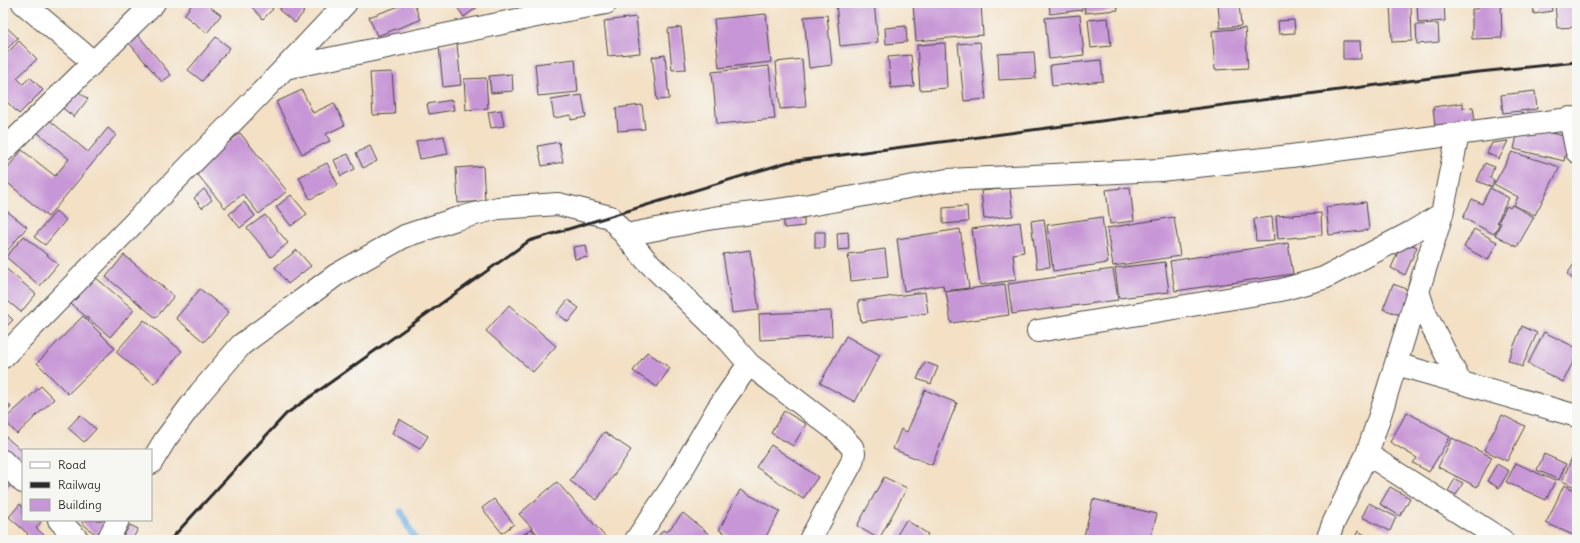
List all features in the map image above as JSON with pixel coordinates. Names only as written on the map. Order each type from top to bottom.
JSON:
[{"type":"street","points":[[23,3],[93,62]]},
{"type":"street","points":[[3,151],[154,3]]},
{"type":"street","points":[[3,357],[285,68],[346,3]]},
{"type":"street","points":[[285,68],[547,8],[606,3]]},
{"type":"street","points":[[626,235],[713,218],[793,208],[947,180],[1160,170],[1290,156],[1574,118],[1577,152]]},
{"type":"street","points":[[1327,540],[1333,524],[1368,454],[1419,294],[1442,214],[1458,134]]},
{"type":"street","points":[[152,461],[165,440],[200,393],[240,345],[336,275],[405,236],[456,219],[498,208],[558,204],[610,217],[646,260],[730,342],[749,364],[838,432],[852,447],[854,453],[852,462],[810,540]]},
{"type":"street","points":[[1038,331],[1281,290],[1324,278],[1410,233],[1442,214]]},
{"type":"street","points":[[1419,294],[1425,313],[1460,382]]},
{"type":"street","points":[[636,540],[672,487],[718,408],[749,364]]},
{"type":"street","points":[[1396,364],[1577,416]]},
{"type":"street","points":[[1368,454],[1502,540]]},
{"type":"street","points":[[3,461],[22,481]]},
{"type":"street","points":[[60,521],[78,540]]},
{"type":"street","points":[[108,540],[118,521]]},
{"type":"building","points":[[193,3],[205,3],[221,15],[207,33],[184,15]]},
{"type":"building","points":[[252,3],[266,3],[273,9],[263,19],[250,5]]},
{"type":"building","points":[[285,3],[293,3],[304,12],[295,23],[279,10]]},
{"type":"building","points":[[408,3],[414,3],[420,20],[377,36],[369,17]]},
{"type":"building","points":[[454,3],[483,3],[464,17]]},
{"type":"building","points":[[836,3],[874,3],[878,42],[840,46]]},
{"type":"building","points":[[981,3],[983,35],[916,41],[913,4]]},
{"type":"building","points":[[1049,3],[1082,3],[1082,10],[1050,14]]},
{"type":"building","points":[[1084,3],[1117,3],[1118,10],[1085,13]]},
{"type":"building","points":[[1239,3],[1241,26],[1220,28],[1218,4]]},
{"type":"building","points":[[1390,3],[1411,3],[1412,41],[1392,42]]},
{"type":"building","points":[[1417,3],[1444,3],[1445,21],[1418,23]]},
{"type":"building","points":[[1478,3],[1501,3],[1502,38],[1472,39],[1472,9],[1478,9]]},
{"type":"building","points":[[1533,3],[1551,3],[1552,11],[1534,14]]},
{"type":"building","points":[[1555,3],[1576,3],[1577,27],[1557,28]]},
{"type":"building","points":[[766,14],[771,62],[719,68],[714,19]]},
{"type":"building","points":[[827,15],[832,65],[809,68],[804,17]]},
{"type":"building","points":[[1080,15],[1084,55],[1049,59],[1045,18]]},
{"type":"building","points":[[636,17],[640,53],[608,56],[604,21]]},
{"type":"building","points":[[1108,18],[1111,46],[1091,48],[1088,20]]},
{"type":"building","points":[[1294,20],[1295,33],[1279,34],[1278,21]]},
{"type":"building","points":[[3,24],[18,38],[3,53]]},
{"type":"building","points":[[1438,24],[1439,42],[1417,44],[1416,25]]},
{"type":"building","points":[[906,26],[907,42],[886,44],[885,28]]},
{"type":"building","points":[[681,27],[686,69],[672,70],[668,29]]},
{"type":"building","points":[[1245,28],[1248,68],[1215,70],[1212,31]]},
{"type":"building","points":[[138,35],[171,75],[162,82],[129,43]]},
{"type":"building","points":[[216,37],[230,48],[202,81],[188,70]]},
{"type":"building","points":[[19,41],[37,59],[17,78],[23,84],[30,77],[43,90],[19,114],[3,98],[3,57]]},
{"type":"building","points":[[1343,41],[1360,41],[1361,59],[1343,59]]},
{"type":"building","points":[[980,42],[986,99],[964,101],[958,44]]},
{"type":"building","points":[[945,43],[947,88],[920,90],[917,45]]},
{"type":"building","points":[[457,44],[461,85],[443,87],[439,46]]},
{"type":"building","points":[[1034,52],[1036,78],[999,80],[998,54]]},
{"type":"building","points":[[665,55],[669,99],[657,100],[652,57]]},
{"type":"building","points":[[911,55],[914,86],[891,88],[888,57]]},
{"type":"building","points":[[575,59],[578,92],[538,96],[535,64]]},
{"type":"building","points":[[802,59],[806,107],[780,109],[776,62]]},
{"type":"building","points":[[1101,60],[1103,81],[1052,86],[1050,65]]},
{"type":"building","points":[[769,66],[775,119],[717,124],[712,72]]},
{"type":"building","points":[[392,72],[395,114],[373,115],[370,73]]},
{"type":"building","points":[[512,74],[513,91],[491,93],[489,76]]},
{"type":"building","points":[[486,78],[488,108],[466,110],[464,79]]},
{"type":"building","points":[[74,88],[88,99],[74,117],[60,106]]},
{"type":"building","points":[[302,90],[313,113],[334,103],[345,125],[326,134],[330,141],[302,154],[276,102]]},
{"type":"building","points":[[1535,91],[1537,109],[1503,113],[1501,95]]},
{"type":"building","points":[[582,95],[586,117],[571,120],[571,115],[554,118],[551,100]]},
{"type":"building","points":[[452,100],[454,110],[429,114],[427,104]]},
{"type":"building","points":[[1463,103],[1463,108],[1473,107],[1475,122],[1435,126],[1433,107]]},
{"type":"building","points":[[642,105],[645,129],[618,131],[616,108]]},
{"type":"building","points":[[501,110],[504,126],[491,128],[488,112]]},
{"type":"building","points":[[48,119],[88,152],[108,128],[116,135],[48,217],[3,179],[3,173],[22,150],[55,176],[69,159],[37,132]]},
{"type":"building","points":[[1519,126],[1569,137],[1564,161],[1514,149]]},
{"type":"building","points":[[240,133],[287,191],[259,214],[243,194],[225,208],[194,170]]},
{"type":"building","points":[[444,136],[448,154],[420,159],[416,141]]},
{"type":"building","points":[[1508,141],[1499,159],[1487,153],[1492,143]]},
{"type":"building","points":[[559,142],[563,162],[542,166],[538,146]]},
{"type":"building","points":[[370,146],[377,161],[363,168],[356,153]]},
{"type":"building","points":[[1512,152],[1560,167],[1535,215],[1514,205],[1518,197],[1494,184]]},
{"type":"building","points":[[348,154],[355,169],[341,176],[334,160]]},
{"type":"building","points":[[327,163],[338,185],[310,199],[299,177]]},
{"type":"building","points":[[1485,163],[1494,167],[1490,178],[1494,180],[1492,187],[1477,181]]},
{"type":"building","points":[[483,166],[485,201],[458,203],[456,168]]},
{"type":"building","points":[[1130,187],[1134,221],[1110,224],[1106,190]]},
{"type":"building","points":[[1010,188],[1013,216],[984,219],[981,191]]},
{"type":"building","points":[[1490,188],[1509,198],[1497,222],[1499,224],[1494,234],[1463,218],[1472,199],[1482,204]]},
{"type":"building","points":[[204,189],[212,200],[202,208],[194,198]]},
{"type":"building","points":[[291,195],[307,214],[291,226],[276,207]]},
{"type":"building","points":[[244,202],[255,216],[240,228],[229,214]]},
{"type":"building","points":[[1366,202],[1369,230],[1329,235],[1326,207]]},
{"type":"building","points":[[1512,205],[1534,217],[1517,247],[1495,235],[1501,223],[1498,222],[1507,206],[1510,208]]},
{"type":"building","points":[[967,206],[968,222],[943,224],[943,208]]},
{"type":"building","points":[[3,208],[27,227],[3,256]]},
{"type":"building","points":[[56,211],[66,220],[45,245],[34,237]]},
{"type":"building","points":[[1321,213],[1322,235],[1278,239],[1276,216]]},
{"type":"building","points":[[265,215],[288,243],[271,257],[247,228]]},
{"type":"building","points":[[1102,217],[1108,263],[1053,271],[1047,225]]},
{"type":"building","points":[[1174,217],[1180,256],[1113,266],[1107,228]]},
{"type":"building","points":[[1272,217],[1274,240],[1256,241],[1254,219]]},
{"type":"building","points":[[804,218],[804,226],[784,228],[784,220]]},
{"type":"building","points":[[1044,219],[1050,267],[1037,268],[1031,221]]},
{"type":"building","points":[[1020,222],[1024,252],[1013,254],[1016,280],[980,285],[972,229]]},
{"type":"building","points":[[960,229],[969,288],[944,291],[943,285],[904,291],[897,239]]},
{"type":"building","points":[[1474,229],[1497,242],[1488,260],[1464,247]]},
{"type":"building","points":[[815,232],[825,232],[825,248],[815,248]]},
{"type":"building","points":[[848,232],[849,249],[838,250],[837,233]]},
{"type":"building","points":[[24,236],[58,264],[40,286],[6,257]]},
{"type":"building","points":[[1403,241],[1417,247],[1405,275],[1391,268]]},
{"type":"building","points":[[1288,243],[1293,274],[1175,291],[1170,261]]},
{"type":"building","points":[[586,245],[588,257],[575,259],[573,247]]},
{"type":"building","points":[[885,249],[888,277],[851,281],[848,254]]},
{"type":"building","points":[[297,250],[311,266],[288,284],[275,267]]},
{"type":"building","points":[[750,250],[759,310],[732,313],[723,254]]},
{"type":"building","points":[[124,255],[174,296],[156,318],[106,277]]},
{"type":"building","points":[[1577,260],[1577,282],[1567,274]]},
{"type":"building","points":[[1165,262],[1169,292],[1119,298],[1115,268]]},
{"type":"building","points":[[3,266],[36,294],[21,312],[3,297]]},
{"type":"building","points":[[1113,269],[1118,300],[1012,314],[1008,284]]},
{"type":"building","points":[[95,277],[134,310],[110,337],[71,304]]},
{"type":"building","points":[[1005,284],[1009,315],[951,323],[946,292]]},
{"type":"building","points":[[1393,284],[1412,291],[1403,316],[1383,309]]},
{"type":"building","points":[[200,289],[229,312],[204,342],[176,318]]},
{"type":"building","points":[[925,292],[928,313],[861,322],[858,301]]},
{"type":"building","points":[[568,300],[579,308],[568,322],[557,313]]},
{"type":"building","points":[[509,305],[556,346],[533,372],[486,331]]},
{"type":"building","points":[[3,310],[13,320],[3,330]]},
{"type":"building","points":[[831,311],[832,336],[760,340],[759,314]]},
{"type":"building","points":[[83,316],[115,348],[68,394],[37,363]]},
{"type":"building","points":[[144,320],[182,351],[154,384],[116,352]]},
{"type":"building","points":[[1522,326],[1537,333],[1522,367],[1508,360]]},
{"type":"building","points":[[1544,332],[1577,348],[1577,354],[1563,382],[1528,364]]},
{"type":"building","points":[[846,336],[880,355],[855,402],[820,383]]},
{"type":"building","points":[[647,352],[670,368],[657,387],[633,371]]},
{"type":"building","points":[[925,362],[938,367],[931,384],[917,379]]},
{"type":"building","points":[[41,386],[54,399],[17,434],[4,420]]},
{"type":"building","points":[[925,390],[957,403],[932,465],[893,449],[901,429],[907,432]]},
{"type":"building","points":[[3,400],[11,407],[3,415]]},
{"type":"building","points":[[784,411],[806,424],[793,446],[771,433]]},
{"type":"building","points":[[1407,412],[1450,437],[1429,472],[1413,463],[1417,458],[1390,442]]},
{"type":"building","points":[[80,415],[96,429],[84,442],[68,428]]},
{"type":"building","points":[[1502,415],[1525,426],[1507,461],[1484,450]]},
{"type":"building","points":[[399,419],[428,436],[420,449],[392,433]]},
{"type":"building","points":[[604,432],[631,450],[597,500],[570,481]]},
{"type":"building","points":[[5,436],[22,451],[22,465],[20,467],[3,452],[3,439]]},
{"type":"building","points":[[1452,438],[1492,457],[1477,487],[1438,467]]},
{"type":"building","points":[[771,445],[818,477],[803,499],[756,467]]},
{"type":"building","points":[[1577,446],[1577,488],[1562,481]]},
{"type":"building","points":[[1544,454],[1566,464],[1559,480],[1537,470]]},
{"type":"building","points":[[1516,463],[1555,481],[1546,500],[1506,482]]},
{"type":"building","points":[[1497,464],[1509,471],[1499,488],[1487,481]]},
{"type":"building","points":[[3,473],[13,483],[3,492]]},
{"type":"building","points":[[884,477],[907,488],[879,539],[857,526]]},
{"type":"building","points":[[1455,479],[1463,483],[1456,495],[1448,491]]},
{"type":"building","points":[[557,482],[608,540],[543,540],[519,514]]},
{"type":"building","points":[[1564,485],[1577,491],[1577,530],[1575,529],[1573,535],[1546,523]]},
{"type":"building","points":[[1390,487],[1410,498],[1400,516],[1380,504]]},
{"type":"building","points":[[740,490],[780,511],[764,540],[737,540],[719,530]]},
{"type":"building","points":[[494,499],[514,524],[502,533],[482,508]]},
{"type":"building","points":[[1093,499],[1157,514],[1150,540],[1083,540]]},
{"type":"building","points":[[1369,503],[1396,517],[1390,531],[1362,517]]},
{"type":"building","points":[[20,504],[22,506],[22,521],[40,521],[41,522],[36,528],[45,536],[42,540],[26,540],[25,539],[28,534],[9,517]]},
{"type":"building","points":[[683,513],[710,535],[706,540],[655,540],[663,530],[667,532]]},
{"type":"building","points":[[906,520],[928,534],[924,540],[894,540]]},
{"type":"building","points":[[83,521],[108,521],[96,535],[82,523]]},
{"type":"building","points":[[130,525],[138,529],[132,540],[121,540]]},
{"type":"building","points":[[532,529],[539,540],[514,540]]},
{"type":"building","points":[[1358,531],[1373,540],[1354,540]]},
{"type":"waterway","points":[[401,512],[415,540]]},
{"type":"railway","points":[[170,540],[286,414],[529,241],[788,162],[1469,73],[1577,62]]}]
